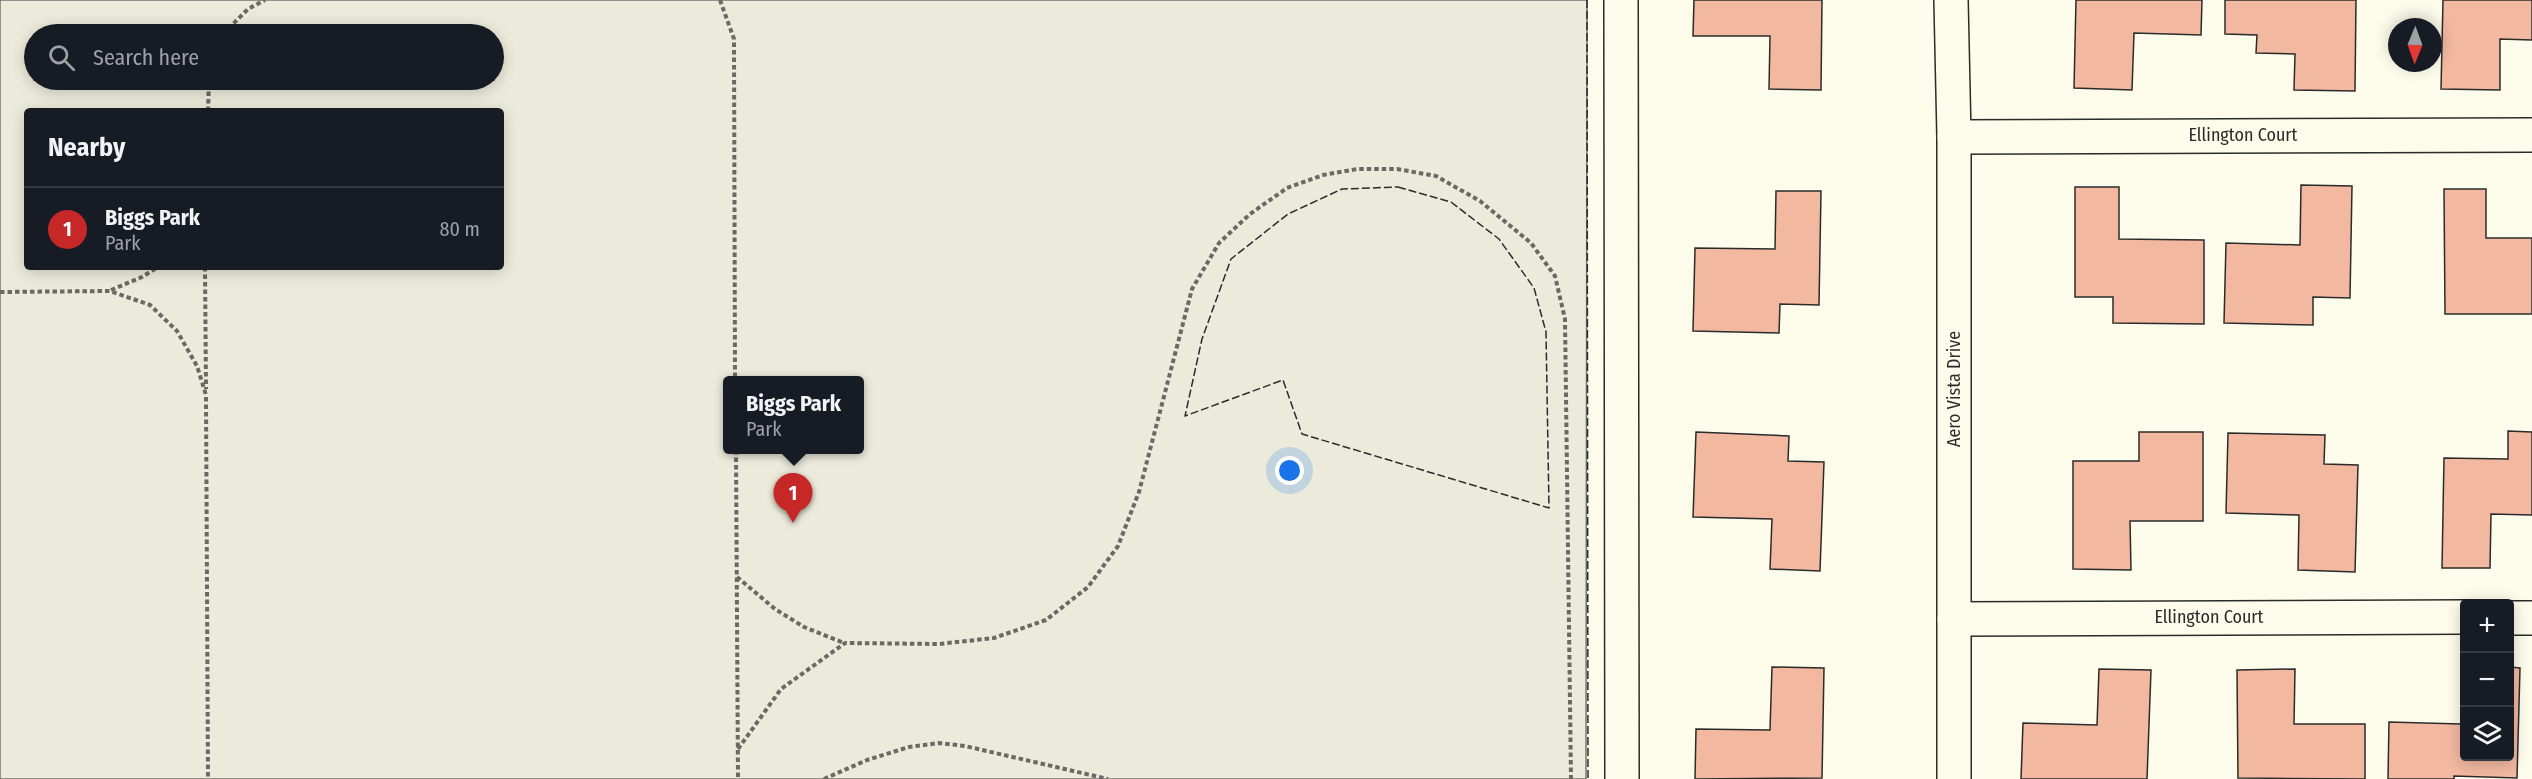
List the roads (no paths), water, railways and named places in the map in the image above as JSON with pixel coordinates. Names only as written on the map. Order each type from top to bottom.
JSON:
[{"type":"street","points":[[1621,0],[1622,779]]},
{"type":"street","name":"Aero Vista Drive","points":[[1951,0],[1954,137],[1954,779]]},
{"type":"street","name":"Ellington Court","points":[[1954,137],[2532,135]]},
{"type":"street","name":"Ellington Court","points":[[1954,619],[2460,618]]},
{"type":"street","points":[[2514,618],[2532,618]]},
{"type":"place","name":"Biggs Park","points":[[793,523]]}]
